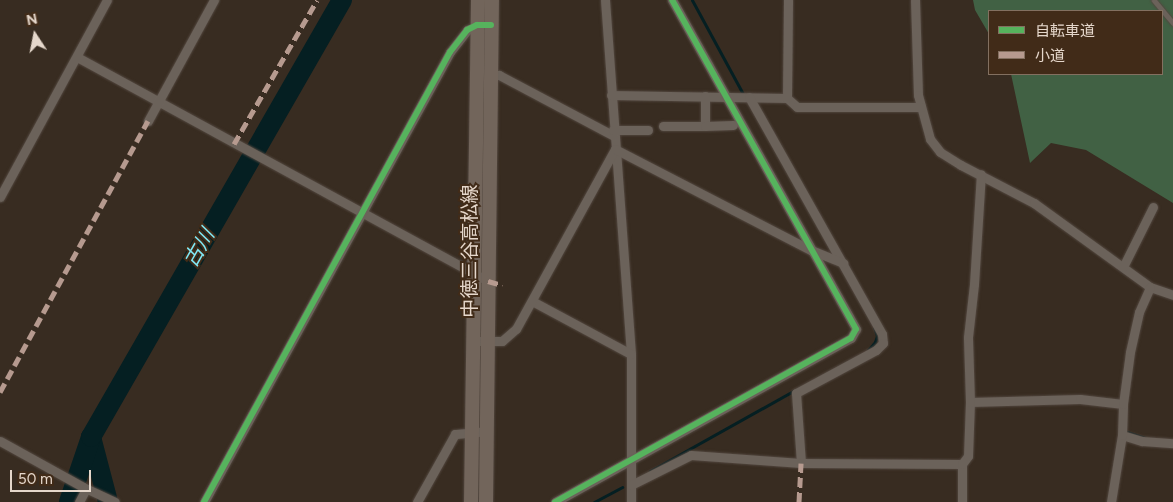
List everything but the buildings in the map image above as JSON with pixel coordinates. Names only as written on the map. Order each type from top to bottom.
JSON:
[{"type":"main road","name":"中徳三谷高松線","points":[[478,0],[484,25],[490,75],[486,502]]},
{"type":"main road","name":"中徳三谷高松線","points":[[471,502],[474,273],[484,25],[492,0]]},
{"type":"street","points":[[0,197],[107,0]]},
{"type":"street","points":[[148,121],[214,0]]},
{"type":"street","points":[[605,0],[613,133],[631,354],[631,502]]},
{"type":"street","points":[[556,502],[851,338],[856,329],[672,0]]},
{"type":"street","points":[[787,98],[788,0]]},
{"type":"street","points":[[914,0],[916,74],[920,107],[930,139],[940,152],[961,166],[981,174],[1034,203],[1150,287],[1173,295]]},
{"type":"street","points":[[204,502],[450,52],[466,30],[484,25]]},
{"type":"street","points":[[75,59],[363,212],[488,281]]},
{"type":"street","points":[[490,75],[499,75],[613,133],[648,130]]},
{"type":"street","points":[[611,95],[787,98],[798,106],[920,107]]},
{"type":"street","points":[[705,96],[705,126]]},
{"type":"street","points":[[749,97],[882,334],[883,343],[876,350],[796,393],[800,463]]},
{"type":"street","points":[[662,126],[732,125]]},
{"type":"street","points":[[615,149],[811,250],[843,263]]},
{"type":"street","points":[[473,341],[502,341],[516,329],[615,149]]},
{"type":"street","points":[[962,502],[962,464],[968,456],[970,402],[968,337],[974,284],[981,174]]},
{"type":"street","points":[[1123,267],[1153,207]]},
{"type":"street","points":[[1111,502],[1122,435],[1123,404],[1139,312],[1150,287]]},
{"type":"street","points":[[532,300],[631,354]]},
{"type":"street","points":[[970,402],[1080,398],[1123,404]]},
{"type":"street","points":[[417,502],[455,434],[487,431]]},
{"type":"street","points":[[1122,435],[1142,441],[1173,443]]},
{"type":"street","points":[[0,441],[102,498],[115,502]]},
{"type":"street","points":[[631,485],[691,455],[800,463],[962,464]]},
{"type":"street","points":[[79,502],[84,488]]},
{"type":"lane","points":[[1154,0],[1162,10]]},
{"type":"lane","points":[[1163,11],[1173,23]]},
{"type":"green space","points":[[973,0],[1173,0],[1173,203],[1086,150],[1051,143],[1030,163],[1011,75],[1163,75],[1163,10],[988,10],[988,32],[975,10]]},
{"type":"waterway","name":"古川","points":[[69,502],[91,437],[342,0]]},
{"type":"waterway","points":[[692,0],[742,92]]},
{"type":"waterway","points":[[868,350],[875,342],[877,336],[874,327]]},
{"type":"waterway","points":[[650,471],[795,390]]},
{"type":"waterway","points":[[1124,431],[1146,438]]},
{"type":"waterway","points":[[91,437],[108,502]]},
{"type":"waterway","points":[[594,502],[622,487]]},
{"type":"marked path","points":[[234,144],[317,0]]},
{"type":"marked path","points":[[0,392],[148,121]]},
{"type":"marked path","points":[[488,281],[502,285]]},
{"type":"marked path","points":[[799,502],[801,463]]},
{"type":"cycle path","points":[[555,502],[851,338],[856,329],[672,0]]},
{"type":"cycle path","points":[[204,502],[450,52],[467,30],[477,25],[491,25]]}]
